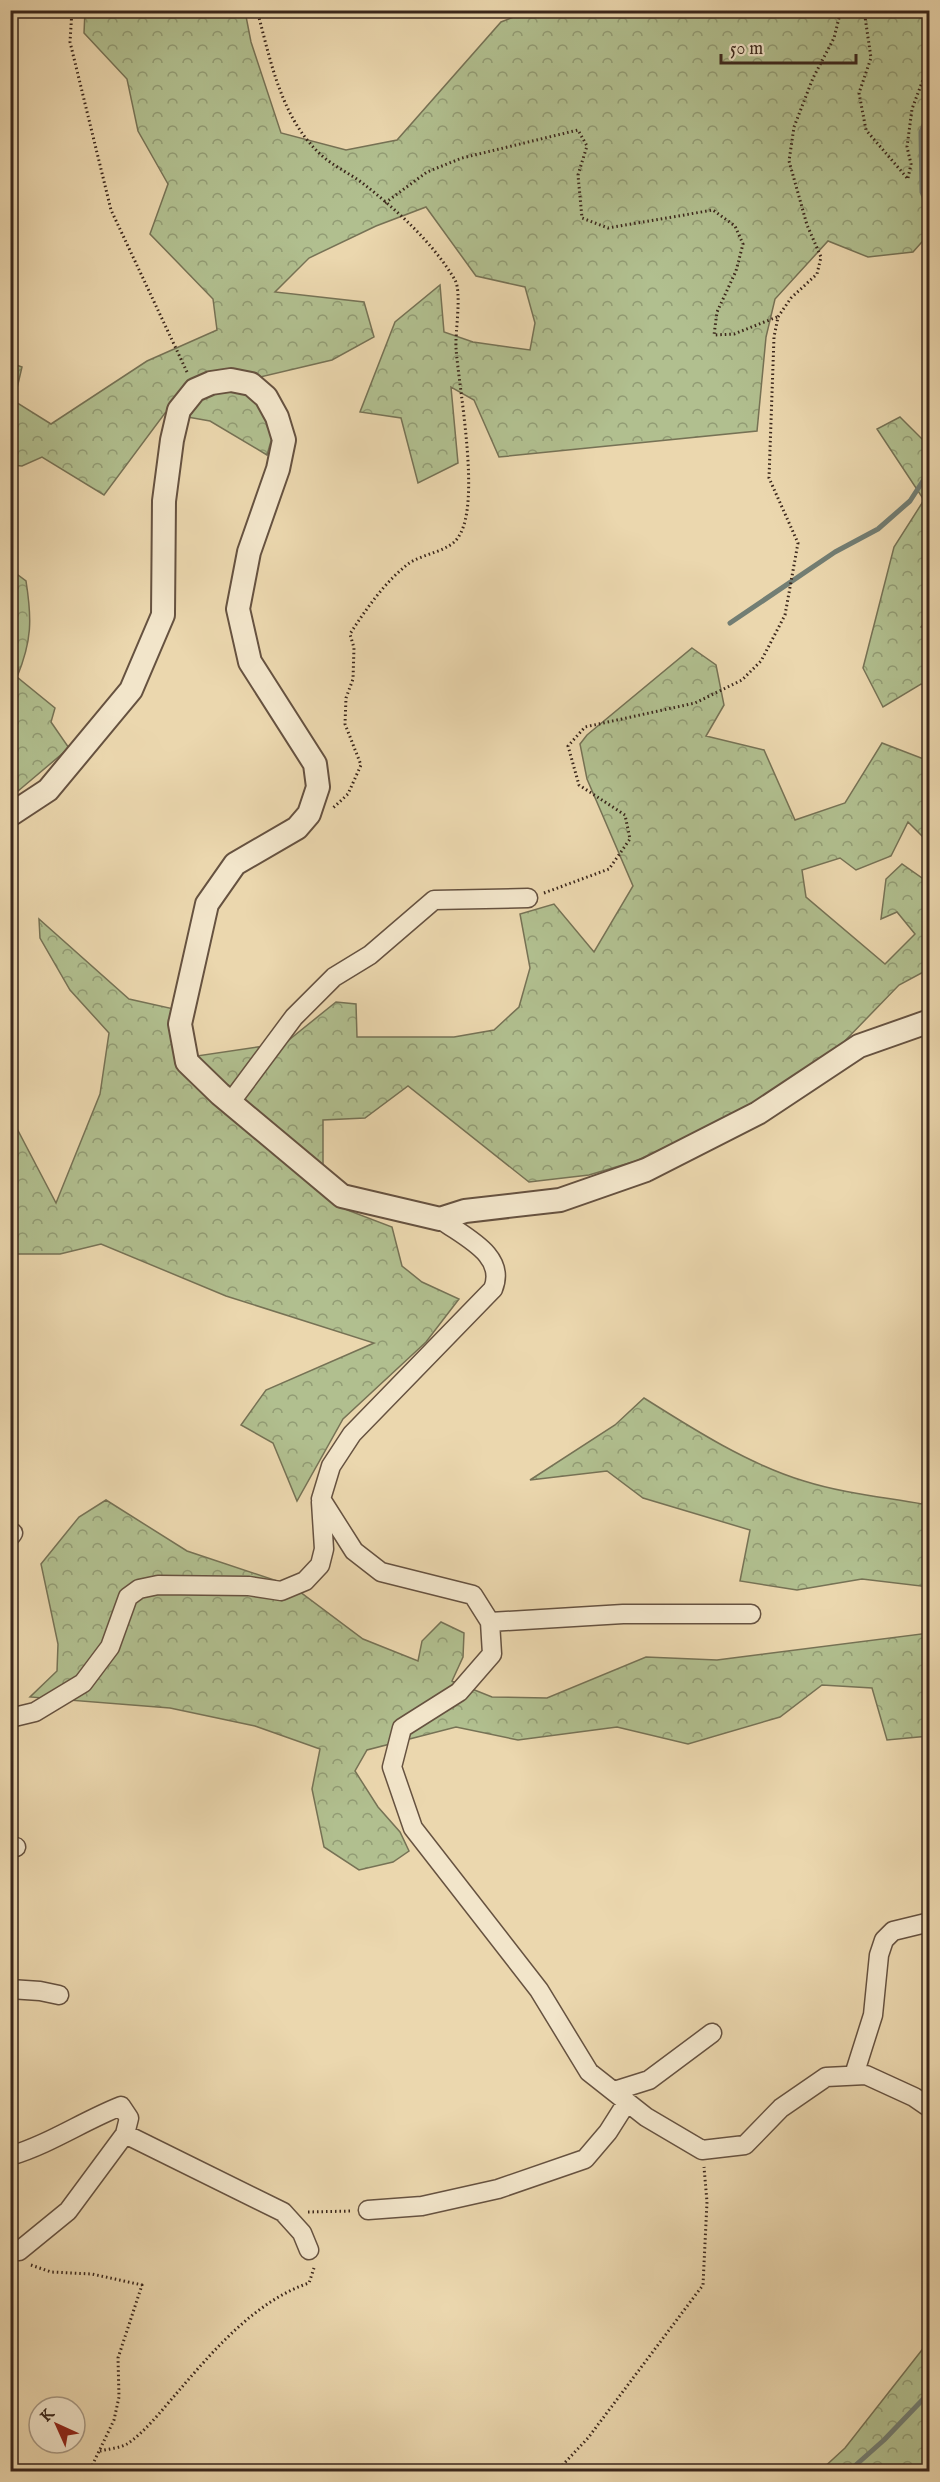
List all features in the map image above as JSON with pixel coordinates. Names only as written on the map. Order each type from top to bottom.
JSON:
[{"type":"street","points":[[10,814],[48,790],[131,690],[164,615],[164,501],[171,440],[179,410],[195,390],[211,383],[231,380],[251,384],[266,397],[277,417],[284,440],[278,470],[249,552],[238,609],[250,662],[315,764],[318,787],[309,814],[297,828],[235,864],[207,904],[180,1024],[187,1062],[230,1103],[342,1196],[440,1220],[483,1250],[494,1263],[498,1276],[493,1289],[352,1434],[331,1466],[321,1499],[324,1549],[320,1565],[305,1581],[281,1591],[249,1586],[158,1585],[139,1588],[128,1597],[110,1647],[83,1683],[35,1712],[10,1718]]},
{"type":"street","points":[[230,1103],[294,1017],[334,977],[370,955],[434,900],[528,898]]},
{"type":"street","points":[[440,1220],[465,1211],[560,1200],[646,1170],[758,1113],[859,1046],[930,1021]]},
{"type":"street","points":[[321,1499],[354,1551],[381,1572],[473,1596],[490,1622],[492,1654],[459,1692],[402,1728],[392,1767],[413,1828],[539,1990],[589,2072],[621,2097],[702,2150],[745,2145],[781,2108],[826,2077],[866,2075],[914,2097],[930,2108]]},
{"type":"street","points":[[490,1622],[612,1614],[751,1614]]},
{"type":"street","points":[[855,2075],[873,2015],[879,1955],[884,1940],[893,1931],[930,1922]]},
{"type":"street","points":[[10,1989],[59,1995]]},
{"type":"street","points":[[368,2210],[422,2206],[498,2189],[585,2159],[608,2132],[621,2097],[649,2080],[712,2033]]},
{"type":"street","points":[[10,2156],[34,2149],[96,2116],[121,2106],[129,2118],[125,2134],[68,2211],[19,2251]]},
{"type":"street","points":[[125,2134],[283,2212],[302,2233],[309,2250]]},
{"type":"path","points":[[72,10],[70,42],[111,210],[195,390]]},
{"type":"path","points":[[257,10],[274,75],[291,116],[317,151],[366,185],[441,257],[457,284],[455,343],[458,389],[466,422],[467,508],[459,538],[450,545],[420,556],[407,565],[366,609],[350,634],[354,648],[353,679],[346,698],[345,724],[360,765],[348,794],[324,813]]},
{"type":"path","points":[[528,898],[609,868],[630,839],[625,815],[579,785],[568,746],[585,727],[696,703],[742,680],[760,661],[785,615],[798,543],[769,478],[774,337],[778,317],[791,298],[816,274],[821,257],[807,225],[789,161],[794,127],[813,78],[834,38],[841,10]]},
{"type":"path","points":[[864,10],[871,58],[859,93],[866,130],[908,179],[911,164],[907,147],[912,109],[930,61]]},
{"type":"path","points":[[385,203],[427,172],[462,158],[578,130],[587,146],[578,175],[582,219],[608,228],[713,210],[735,226],[743,244],[736,271],[717,312],[714,335],[734,334],[778,317]]},
{"type":"path","points":[[556,2472],[588,2438],[703,2285],[707,2202],[702,2150]]},
{"type":"path","points":[[283,2212],[368,2210]]},
{"type":"path","points":[[100,2451],[126,2444],[160,2412],[199,2367],[255,2314],[286,2291],[309,2283],[315,2262],[309,2250]]},
{"type":"path","points":[[19,2251],[19,2257],[25,2262],[51,2272],[92,2274],[142,2285],[118,2358],[119,2397],[114,2420],[89,2472]]},
{"type":"path","points":[[10,2461],[17,2472]]},
{"type":"green space","points":[[85,11],[245,11],[251,42],[281,133],[346,150],[397,140],[501,22],[529,11],[929,11],[929,234],[913,252],[868,257],[828,241],[775,299],[766,337],[757,431],[499,457],[474,400],[451,387],[458,463],[418,483],[401,418],[360,412],[395,322],[440,285],[444,332],[473,342],[530,350],[535,323],[525,287],[476,276],[426,207],[376,226],[309,258],[275,292],[364,302],[374,337],[332,360],[260,377],[273,434],[267,455],[210,421],[165,413],[104,495],[42,457],[22,466],[11,465],[11,363],[22,367],[14,401],[51,424],[147,361],[217,330],[213,299],[150,234],[168,184],[138,131],[127,79],[84,33]]},
{"type":"green space","points":[[900,417],[924,441],[929,428],[930,617],[921,627],[929,630],[929,687],[921,684],[883,707],[863,668],[894,547],[924,500],[877,429]]},
{"type":"green space","points":[[10,569],[26,581],[29,607],[28,641],[17,677],[55,708],[51,722],[69,748],[11,797]]},
{"type":"green space","points":[[692,648],[716,665],[724,705],[706,736],[764,750],[795,820],[845,803],[882,743],[929,761],[929,843],[908,822],[891,856],[856,870],[840,858],[802,870],[806,897],[885,964],[915,934],[897,912],[881,919],[886,879],[902,864],[929,883],[929,969],[899,985],[838,1048],[753,1106],[636,1161],[589,1175],[529,1182],[408,1086],[365,1118],[323,1120],[323,1165],[347,1210],[392,1227],[402,1266],[422,1282],[459,1299],[426,1342],[343,1419],[297,1501],[273,1443],[241,1425],[266,1390],[374,1343],[226,1296],[101,1244],[60,1254],[11,1254],[11,1123],[14,1123],[56,1203],[100,1094],[109,1033],[70,990],[40,938],[39,919],[129,999],[174,1009],[177,1059],[285,1043],[336,1002],[356,1004],[357,1037],[454,1037],[494,1030],[519,1007],[530,968],[520,914],[554,904],[594,952],[633,886],[587,779],[580,744],[587,735]]},
{"type":"green space","points":[[644,1398],[742,1455],[804,1481],[847,1492],[922,1504],[929,1481],[929,1587],[862,1579],[797,1590],[740,1581],[750,1530],[643,1498],[607,1471],[530,1480],[615,1425]]},
{"type":"green space","points":[[106,1500],[187,1551],[292,1586],[363,1639],[418,1661],[422,1641],[441,1622],[464,1633],[463,1657],[452,1681],[492,1697],[547,1698],[646,1657],[717,1660],[929,1633],[929,1736],[887,1740],[872,1688],[822,1685],[780,1717],[688,1744],[617,1727],[518,1740],[456,1727],[367,1750],[355,1771],[378,1807],[400,1832],[409,1851],[393,1862],[359,1870],[324,1847],[312,1789],[320,1749],[255,1726],[170,1708],[30,1697],[57,1671],[58,1644],[41,1564],[79,1517]]},
{"type":"green space","points":[[929,2341],[929,2471],[820,2471],[845,2448]]},
{"type":"waterway","points":[[930,111],[921,132],[922,192],[930,211]]},
{"type":"waterway","points":[[730,623],[835,552],[878,529],[910,501],[930,470]]},
{"type":"waterway","points":[[848,2472],[884,2440],[930,2392]]}]
